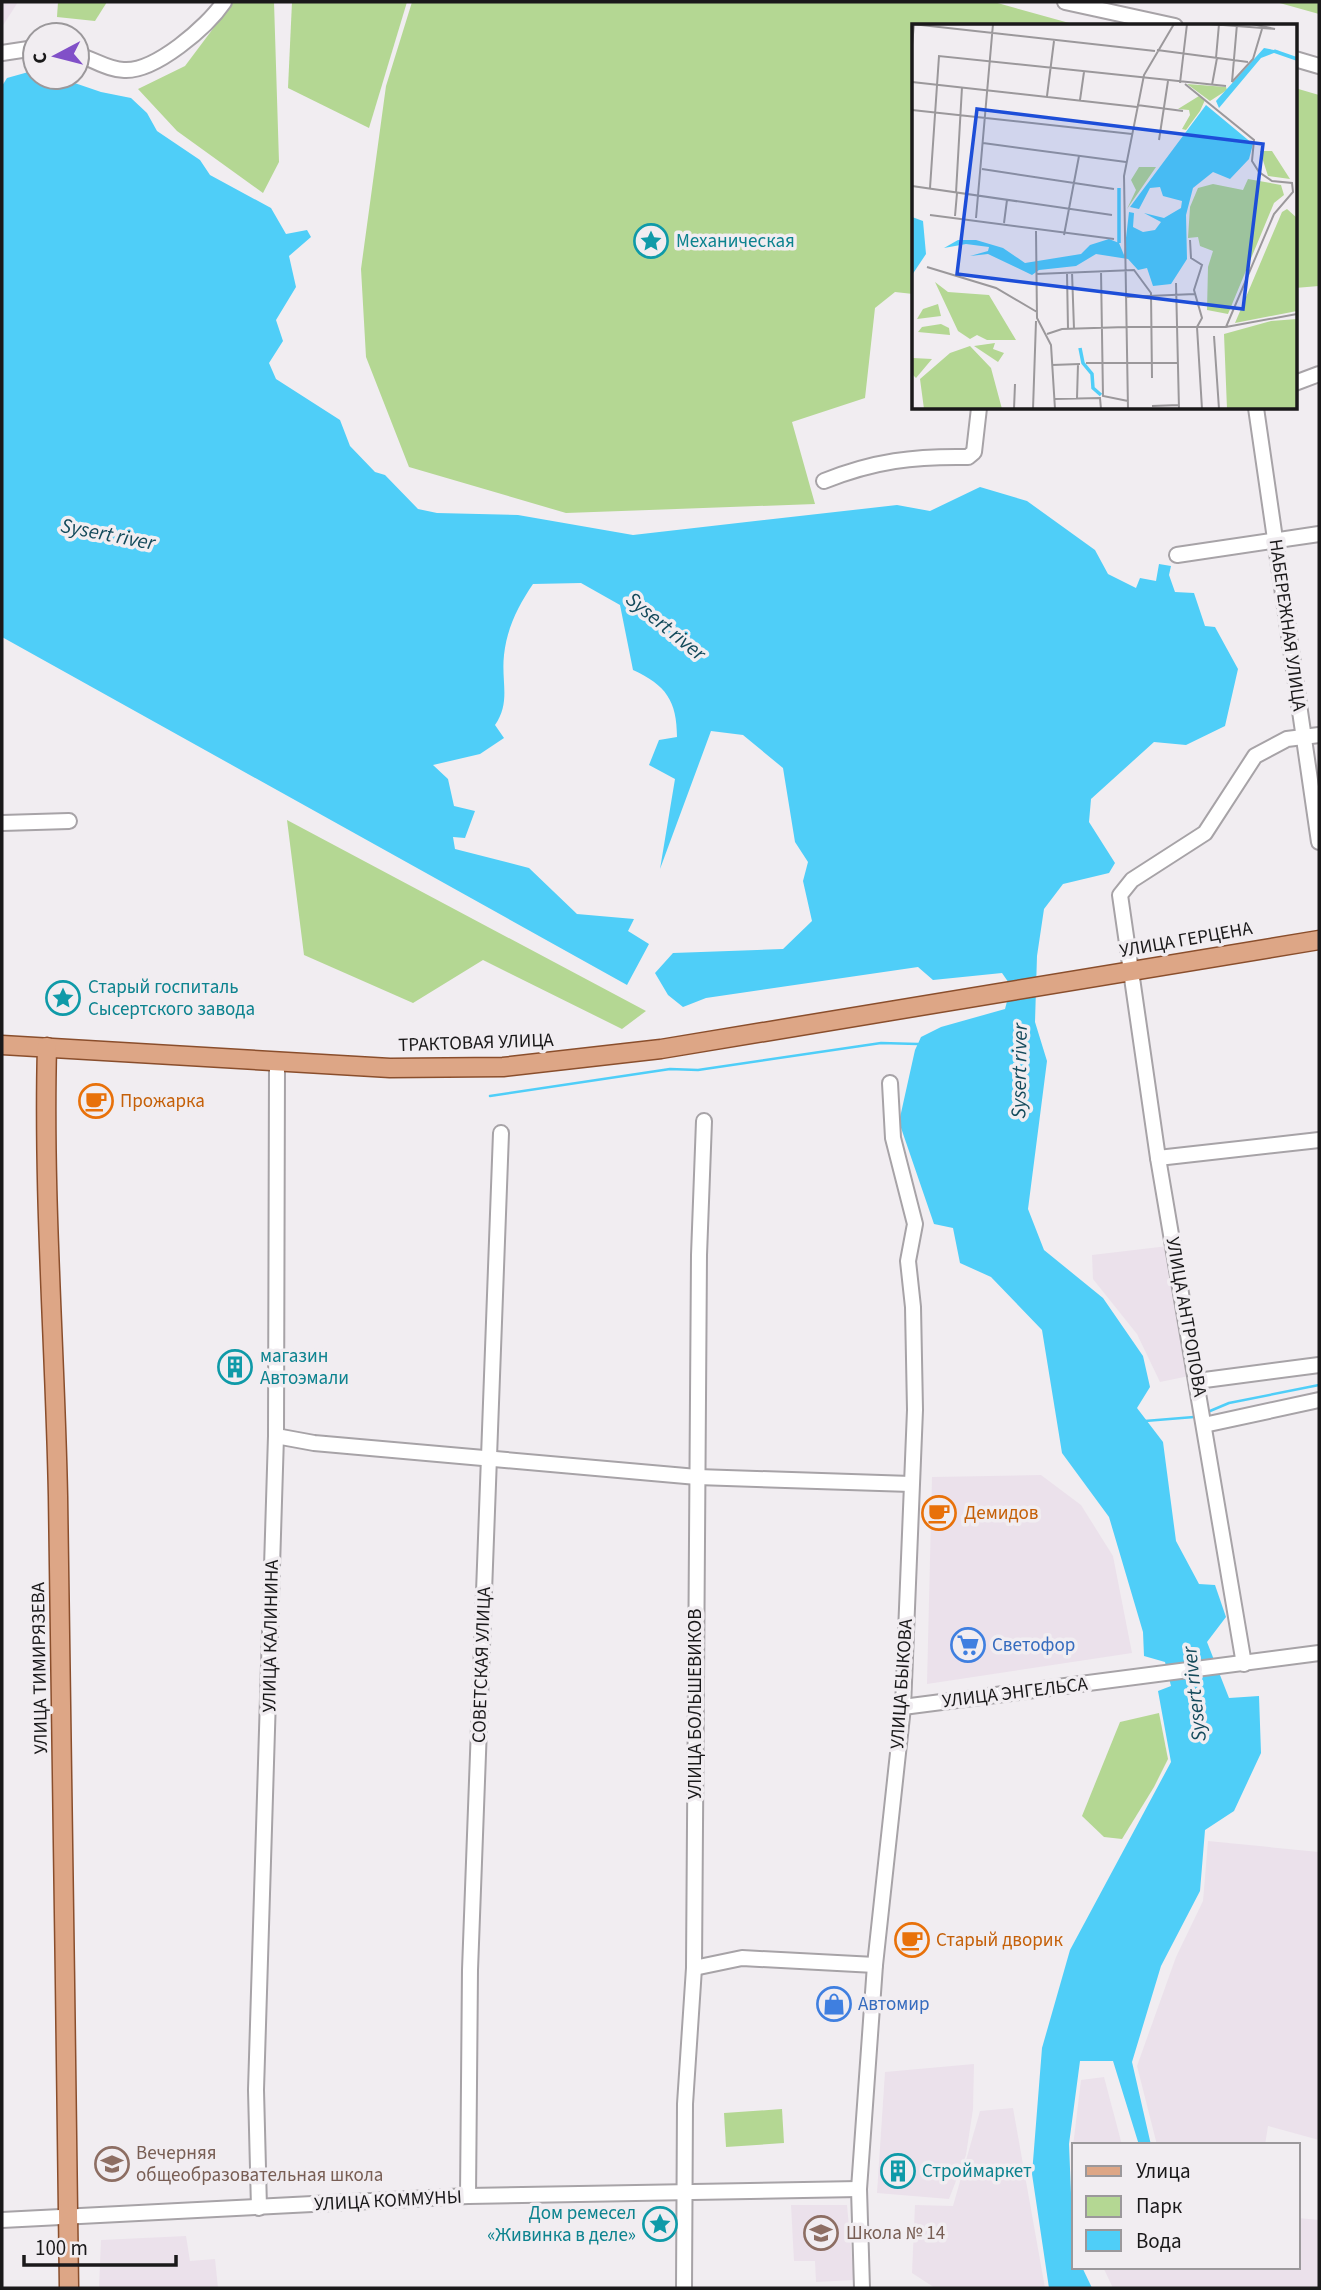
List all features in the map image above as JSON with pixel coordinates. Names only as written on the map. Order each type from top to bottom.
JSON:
[{"type":"main road","name":"УЛИЦА ГЕРЦЕНА","points":[[989,994],[1060,985],[1131,970],[1319,940]]},
{"type":"main road","name":"ТРАКТОВАЯ УЛИЦА","points":[[2,1045],[390,1068],[503,1067],[662,1049],[989,994]]},
{"type":"main road","name":"УЛИЦА ТИМИРЯЗЕВА","points":[[47,1047],[49,1283],[57,1432],[64,1806],[69,2288]]},
{"type":"street","points":[[91,60],[122,71],[143,69],[159,62],[175,46],[189,39],[224,2]]},
{"type":"street","points":[[1065,2],[1166,24]]},
{"type":"street","points":[[2,53],[21,50]]},
{"type":"street","points":[[1296,59],[1319,66]]},
{"type":"street","points":[[1296,383],[1319,374]]},
{"type":"street","points":[[824,481],[866,464],[968,457],[974,452],[979,410]]},
{"type":"street","name":"НАБЕРЕЖНАЯ УЛИЦА","points":[[1256,410],[1319,842]]},
{"type":"street","points":[[1177,555],[1319,534]]},
{"type":"street","points":[[1303,737],[1319,735]]},
{"type":"street","name":"УЛИЦА АНТРОПОВА","points":[[1244,1664],[1158,1158],[1120,895],[1132,880],[1205,832],[1255,756],[1287,739],[1303,737]]},
{"type":"street","points":[[2,823],[69,821]]},
{"type":"street","name":"УЛИЦА КАЛИНИНА","points":[[260,2208],[257,2090],[275,1436],[277,1063]]},
{"type":"street","name":"УЛИЦА БЫКОВА","points":[[862,2288],[859,2189],[875,1965],[903,1707],[915,1410],[914,1307],[908,1261],[915,1224],[893,1138],[890,1083]]},
{"type":"street","name":"УЛИЦА БОЛЬШЕВИКОВ","points":[[684,2288],[685,2104],[694,1968],[699,1255],[704,1121]]},
{"type":"street","name":"СОВЕТСКАЯ УЛИЦА","points":[[468,2196],[470,1970],[500,1133]]},
{"type":"street","points":[[1158,1158],[1319,1140]]},
{"type":"street","points":[[1197,1381],[1319,1365]]},
{"type":"street","points":[[1204,1425],[1319,1400]]},
{"type":"street","points":[[275,1436],[314,1443],[697,1476],[911,1484]]},
{"type":"street","points":[[1244,1664],[1319,1653]]},
{"type":"street","name":"УЛИЦА ЭНГЕЛЬСА","points":[[903,1707],[1244,1664]]},
{"type":"street","points":[[694,1968],[742,1958],[875,1965]]},
{"type":"street","name":"УЛИЦА КОММУНЫ","points":[[2,2220],[468,2196],[859,2189]]},
{"type":"shaded area","points":[[2,2],[18,2],[2,27]]},
{"type":"shaded area","points":[[1168,1246],[1189,1376],[1160,1382],[1137,1334],[1093,1279],[1092,1255]]},
{"type":"shaded area","points":[[1041,1475],[1081,1505],[1113,1556],[1132,1653],[927,1684],[932,1477]]},
{"type":"shaded area","points":[[1208,1841],[1319,1852],[1319,2140],[1268,2126],[1265,2143],[1156,2143],[1137,2066],[1176,1957],[1203,1901]]},
{"type":"shaded area","points":[[974,2064],[973,2109],[966,2155],[949,2199],[877,2193],[885,2072]]},
{"type":"shaded area","points":[[1104,2077],[1121,2143],[1073,2143],[1081,2080]]},
{"type":"shaded area","points":[[1013,2108],[1045,2288],[935,2288],[912,2273],[915,2205],[953,2206],[980,2111]]},
{"type":"shaded area","name":"Школа № 14","points":[[791,2205],[847,2205],[854,2280],[816,2282],[815,2261],[794,2261]]},
{"type":"shaded area","points":[[1300,2218],[1319,2220],[1319,2288],[1113,2288],[1104,2269],[1300,2269]]},
{"type":"shaded area","points":[[186,2236],[190,2261],[215,2259],[218,2288],[99,2288],[101,2240]]},
{"type":"green space","points":[[58,2],[107,2],[95,21],[57,17]]},
{"type":"green space","points":[[233,2],[274,2],[279,162],[263,193],[177,131],[138,89],[185,66]]},
{"type":"green space","points":[[292,2],[407,2],[369,128],[288,88]]},
{"type":"green space","points":[[412,2],[994,2],[1073,24],[912,24],[912,294],[895,292],[875,308],[865,398],[792,422],[815,504],[566,513],[409,467],[366,357],[361,269],[386,86]]},
{"type":"green space","points":[[1276,2],[1319,2],[1319,14]]},
{"type":"green space","points":[[1296,88],[1319,95],[1319,286],[1296,288]]},
{"type":"green space","points":[[287,820],[646,1011],[622,1029],[483,960],[413,1003],[304,955]]},
{"type":"green space","points":[[1159,1713],[1168,1759],[1122,1839],[1104,1837],[1082,1816],[1120,1722]]},
{"type":"green space","points":[[782,2109],[784,2143],[726,2147],[724,2113]]},
{"type":"water","name":"Sysert river","points":[[21,74],[21,91],[91,91],[91,89],[131,98],[147,113],[157,131],[200,160],[210,175],[271,208],[286,234],[307,230],[311,237],[289,256],[296,287],[276,320],[283,341],[269,363],[276,379],[340,420],[350,446],[375,472],[385,475],[418,509],[437,513],[518,515],[633,535],[897,505],[930,511],[980,487],[1027,501],[1095,550],[1108,574],[1136,588],[1140,578],[1156,581],[1159,564],[1171,566],[1169,575],[1175,592],[1194,593],[1205,626],[1215,627],[1238,669],[1225,726],[1186,745],[1154,742],[1091,799],[1089,822],[1115,863],[1109,873],[1063,884],[1044,909],[1037,956],[1035,1022],[1047,1061],[1028,1209],[1044,1250],[1103,1298],[1143,1356],[1150,1387],[1137,1408],[1163,1442],[1176,1541],[1199,1584],[1215,1585],[1226,1617],[1207,1642],[1229,1698],[1259,1696],[1261,1753],[1234,1811],[1205,1830],[1200,1891],[1161,1966],[1132,2062],[1151,2143],[1138,2143],[1113,2061],[1080,2061],[1069,2144],[1072,2269],[1083,2269],[1092,2288],[1049,2288],[1032,2174],[1042,2048],[1070,1950],[1171,1762],[1158,1691],[1171,1686],[1165,1662],[1144,1656],[1143,1632],[1109,1517],[1062,1453],[1042,1330],[991,1277],[960,1263],[953,1228],[934,1224],[899,1122],[915,1050],[921,1037],[941,1027],[1005,1009],[1011,986],[1002,973],[933,980],[918,967],[706,998],[683,1007],[668,995],[655,973],[673,953],[783,949],[812,921],[803,881],[808,862],[795,842],[783,768],[743,735],[711,731],[660,869],[675,779],[649,765],[659,740],[677,737],[675,713],[661,688],[633,670],[620,605],[581,583],[533,584],[518,609],[505,645],[503,708],[495,725],[504,738],[480,754],[433,765],[448,779],[454,806],[475,811],[465,838],[453,837],[455,849],[529,868],[577,914],[634,919],[628,931],[649,944],[627,985],[2,637],[2,86],[7,78]]},
{"type":"waterway","points":[[490,1096],[670,1069],[698,1070],[881,1043],[918,1044]]},
{"type":"waterway","points":[[1210,1411],[1229,1403],[1319,1385]]},
{"type":"waterway","points":[[1145,1421],[1194,1417]]},
{"type":"place","name":"Механическая","points":[[651,241]]},
{"type":"place","name":"Старый госпиталь Сысертского завода","points":[[63,998]]},
{"type":"place","name":"Прожарка","points":[[96,1101]]},
{"type":"place","name":"магазин Автоэмали","points":[[235,1367]]},
{"type":"place","name":"Демидов","points":[[939,1513]]},
{"type":"place","name":"Светофор","points":[[968,1645]]},
{"type":"place","name":"Старый дворик","points":[[912,1940]]},
{"type":"place","name":"Автомир","points":[[834,2004]]},
{"type":"place","name":"Вечерняя общеобразовательная школа","points":[[112,2164]]},
{"type":"place","name":"Строймаркет","points":[[898,2171]]},
{"type":"place","name":"Дом ремесел «Живинка в деле»","points":[[660,2224]]},
{"type":"place","name":"Школа № 14","points":[[821,2233]]}]
